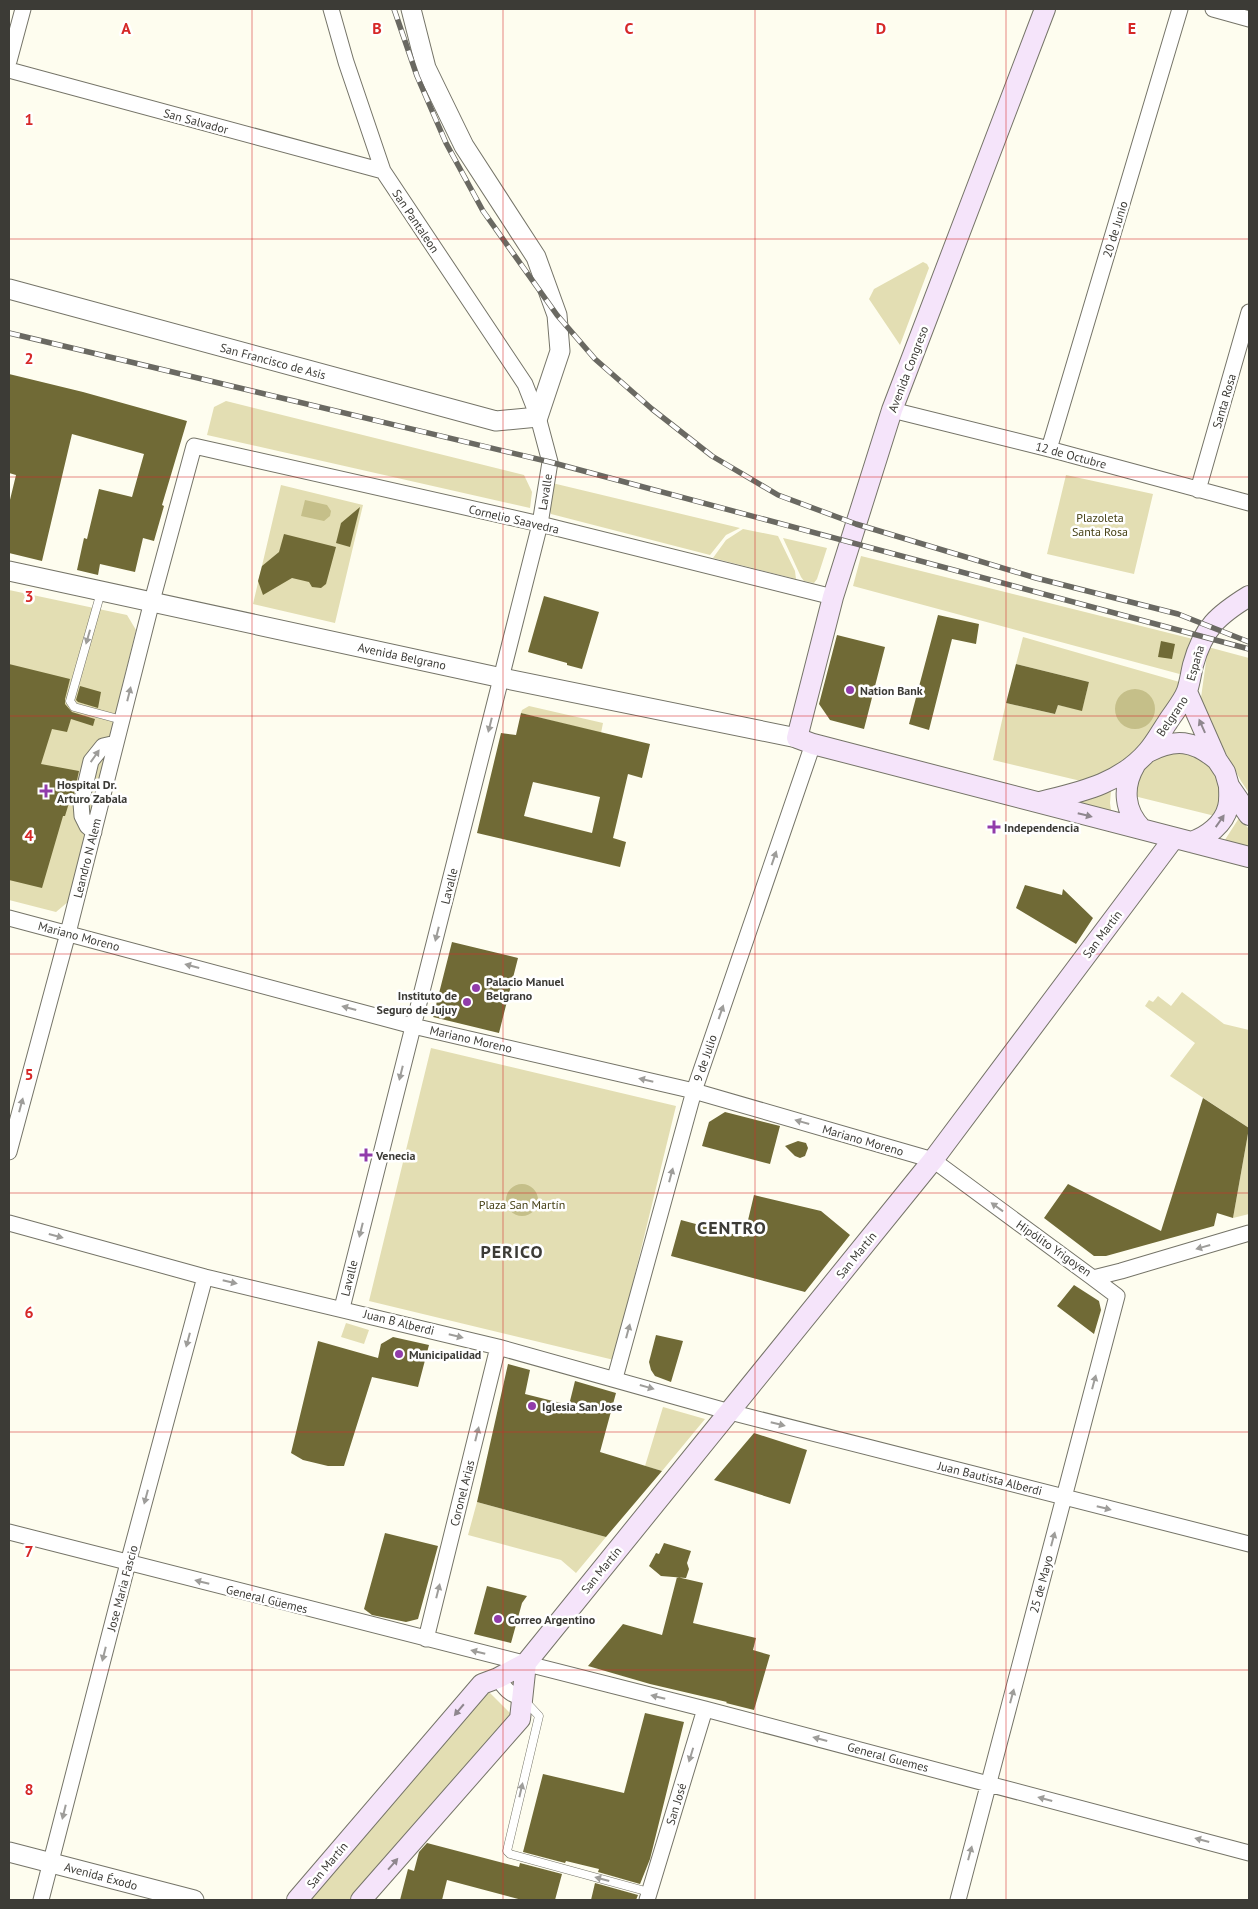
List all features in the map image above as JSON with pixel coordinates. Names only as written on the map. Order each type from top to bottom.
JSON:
[{"type":"main road","name":"Avenida Congreso","points":[[805,741],[833,597],[892,410],[1045,9]]},
{"type":"main road","name":"España","points":[[1187,692],[1203,637],[1213,623],[1245,602]]},
{"type":"main road","name":"Belgrano","points":[[1038,802],[1091,788],[1114,779],[1142,758],[1187,692]]},
{"type":"main road","name":"Belgrano","points":[[1187,692],[1217,760],[1225,772],[1229,786],[1249,815]]},
{"type":"main road","name":"Belgrano","points":[[805,741],[1249,857]]},
{"type":"main road","points":[[1142,829],[1135,822],[1128,805],[1126,793],[1128,779],[1142,758],[1162,744],[1177,742],[1193,744],[1206,750],[1217,760]]},
{"type":"main road","points":[[1183,840],[1208,835],[1218,825],[1228,808],[1229,786]]},
{"type":"main road","name":"San Martín","points":[[297,1900],[482,1684],[526,1663],[933,1160],[1183,840]]},
{"type":"main road","points":[[361,1900],[520,1719],[526,1663]]},
{"type":"street","points":[[9,61],[23,9]]},
{"type":"street","name":"San Pantaleon","points":[[331,9],[346,62],[383,171],[526,384],[538,417],[550,462]]},
{"type":"street","points":[[411,9],[426,68],[464,146],[536,257],[557,315],[560,351],[538,417]]},
{"type":"street","name":"20 de Junio","points":[[1049,449],[1180,9]]},
{"type":"street","points":[[1214,9],[1249,19]]},
{"type":"street","name":"San Salvador","points":[[9,70],[383,171]]},
{"type":"street","name":"San Francisco de Asis","points":[[9,289],[496,421],[538,417]]},
{"type":"street","name":"Santa Rosa","points":[[1198,490],[1249,312]]},
{"type":"street","name":"12 de Octubre","points":[[892,410],[1049,449],[1249,503]]},
{"type":"street","name":"Cornelio Saavedra","points":[[194,446],[540,524],[833,597]]},
{"type":"street","name":"Leandro N Alem","points":[[9,1152],[68,933],[152,601],[194,446]]},
{"type":"street","name":"Lavalle","points":[[342,1308],[540,524],[550,462]]},
{"type":"street","name":"Avenida Belgrano","points":[[9,571],[502,678],[805,741]]},
{"type":"street","name":"9 de Julio","points":[[615,1378],[694,1091],[805,741]]},
{"type":"street","points":[[94,832],[87,826],[82,816],[80,802],[91,760],[103,746],[116,744]]},
{"type":"street","name":"Mariano Moreno","points":[[9,918],[413,1026],[694,1091],[933,1160]]},
{"type":"street","name":"Hipólito Yrigoyen","points":[[933,1160],[1093,1278],[1249,1233]]},
{"type":"street","name":"Juan B Alberdi","points":[[9,1223],[206,1276],[498,1347],[615,1378],[730,1412]]},
{"type":"street","name":"25 de Mayo","points":[[958,1900],[1117,1296],[1121,1271]]},
{"type":"street","name":"Jose Maria Fascio","points":[[41,1900],[128,1564],[206,1276]]},
{"type":"street","points":[[1093,1278],[1117,1296]]},
{"type":"street","name":"Coronel Arias","points":[[426,1639],[498,1347]]},
{"type":"street","name":"Juan Bautista Alberdi","points":[[730,1412],[1249,1544]]},
{"type":"street","name":"General Güemes","points":[[9,1532],[128,1564],[526,1663]]},
{"type":"street","name":"General Guemes","points":[[526,1663],[1249,1853]]},
{"type":"street","points":[[498,1678],[502,1686],[513,1695],[521,1697]]},
{"type":"street","name":"San José","points":[[648,1896],[705,1709]]},
{"type":"street","name":"Avenida Éxodo","points":[[9,1852],[194,1900]]},
{"type":"lane","points":[[102,590],[70,701],[74,708],[122,720]]},
{"type":"lane","points":[[521,1697],[539,1716],[507,1850],[510,1854],[648,1896]]},
{"type":"green space","points":[[923,262],[929,268],[900,345],[869,299],[874,289]]},
{"type":"green space","points":[[226,401],[524,475],[532,492],[530,508],[207,435],[214,407]]},
{"type":"green space","name":"Plazoleta Santa Rosa","points":[[1066,475],[1153,494],[1134,574],[1047,554]]},
{"type":"green space","points":[[548,482],[740,528],[726,535],[710,555],[551,514],[542,490]]},
{"type":"green space","points":[[281,485],[363,505],[335,623],[253,604]]},
{"type":"green space","points":[[743,529],[778,536],[795,571],[796,579],[713,558],[726,540]]},
{"type":"green space","points":[[783,538],[827,548],[814,583],[804,581],[801,577]]},
{"type":"green space","points":[[861,556],[1197,640],[1187,676],[853,586]]},
{"type":"green space","points":[[9,590],[127,615],[136,630],[69,901],[56,912],[9,900]]},
{"type":"green space","points":[[1023,637],[1183,683],[1133,760],[1085,782],[993,760],[1006,703],[1055,714],[1058,705],[1082,710],[1089,682],[1016,664]]},
{"type":"green space","points":[[1208,647],[1249,658],[1249,793],[1200,705]]},
{"type":"green space","points":[[529,706],[603,723],[601,733],[521,713],[522,710]]},
{"type":"green space","points":[[1183,746],[1220,773],[1219,817],[1130,795],[1140,765]]},
{"type":"green space","points":[[1111,791],[1112,817],[1073,804]]},
{"type":"green space","points":[[1239,818],[1249,829],[1249,852],[1221,846]]},
{"type":"green space","points":[[1182,992],[1224,1024],[1249,1030],[1249,1128],[1170,1076],[1195,1043],[1145,1006],[1149,1000],[1153,1002],[1158,996],[1171,1006]]},
{"type":"green space","name":"Plaza San Martín","points":[[431,1048],[676,1106],[614,1360],[369,1301]]},
{"type":"green space","points":[[1249,1128],[1249,1214],[1233,1218]]},
{"type":"green space","points":[[346,1323],[369,1330],[364,1344],[341,1337]]},
{"type":"green space","points":[[663,1407],[705,1419],[662,1471],[645,1466]]},
{"type":"green space","points":[[477,1502],[606,1537],[576,1573],[561,1560],[468,1535]]},
{"type":"green space","points":[[487,1690],[512,1715],[354,1900],[304,1900]]},
{"type":"shaded area","points":[[305,500],[327,505],[331,511],[330,516],[324,521],[301,516]]},
{"type":"shaded area","points":[[1139,689],[1146,692],[1152,698],[1155,709],[1154,717],[1146,726],[1139,729],[1131,729],[1124,726],[1116,717],[1115,705],[1118,698],[1127,690]]},
{"type":"shaded area","points":[[522,1184],[528,1185],[533,1189],[537,1194],[537,1206],[533,1211],[528,1215],[522,1216],[516,1215],[511,1211],[507,1206],[506,1200],[507,1194],[511,1189],[516,1185]]},
{"type":"building","points":[[9,374],[187,421],[162,505],[164,506],[154,541],[143,538],[135,572],[100,564],[98,575],[77,570],[84,538],[87,539],[99,489],[132,497],[144,454],[72,434],[42,561],[9,553],[9,504],[16,475],[9,473]]},
{"type":"building","points":[[360,507],[350,547],[336,543],[341,523]]},
{"type":"building","points":[[284,534],[336,547],[326,584],[321,588],[312,587],[309,582],[292,578],[263,595],[258,581],[262,566],[279,552]]},
{"type":"building","points":[[544,596],[599,612],[582,669],[528,652]]},
{"type":"building","points":[[938,615],[979,624],[976,644],[952,639],[929,730],[909,724]]},
{"type":"building","points":[[837,635],[885,647],[864,729],[830,720],[819,704]]},
{"type":"building","points":[[1161,641],[1175,644],[1172,659],[1158,657]]},
{"type":"building","points":[[9,664],[70,679],[65,704],[72,712],[95,719],[93,726],[71,719],[67,732],[52,729],[41,764],[79,771],[74,794],[72,793],[65,816],[63,816],[42,888],[9,880]]},
{"type":"building","points":[[1016,664],[1089,682],[1082,711],[1058,705],[1055,714],[1006,703]]},
{"type":"building","points":[[80,686],[101,692],[98,708],[76,700]]},
{"type":"building","points":[[521,713],[650,744],[642,778],[628,774],[613,838],[626,842],[620,867],[477,833],[501,733],[516,735]],"holes":[[[533,782],[600,797],[592,833],[524,816]]]},
{"type":"building","points":[[1025,885],[1062,895],[1063,889],[1093,918],[1076,944],[1016,908]]},
{"type":"building","name":"Palacio Manuel Belgrano","points":[[452,942],[518,958],[499,1033],[433,1017]]},
{"type":"building","points":[[1203,1098],[1249,1128],[1233,1218],[1217,1213],[1214,1226],[1106,1256],[1094,1256],[1044,1218],[1068,1184],[1161,1231]]},
{"type":"building","points":[[725,1112],[780,1126],[770,1164],[702,1146],[709,1122]]},
{"type":"building","points":[[798,1141],[806,1143],[808,1148],[805,1156],[800,1158],[795,1156],[785,1146]]},
{"type":"building","points":[[754,1195],[821,1211],[850,1235],[805,1292],[671,1256],[681,1220],[744,1237]]},
{"type":"building","points":[[1074,1285],[1099,1301],[1101,1310],[1094,1334],[1057,1306]]},
{"type":"building","points":[[656,1335],[683,1341],[671,1382],[655,1376],[651,1370],[649,1362]]},
{"type":"building","points":[[393,1337],[429,1345],[418,1387],[372,1377],[344,1466],[328,1466],[303,1460],[291,1453],[318,1341],[378,1358],[381,1344]]},
{"type":"building","points":[[508,1364],[530,1370],[525,1394],[569,1405],[575,1381],[616,1393],[600,1452],[662,1471],[606,1537],[477,1502]]},
{"type":"building","points":[[754,1433],[807,1450],[790,1504],[714,1480]]},
{"type":"building","points":[[385,1533],[438,1546],[418,1619],[406,1622],[372,1615],[364,1609]]},
{"type":"building","points":[[664,1543],[691,1551],[687,1563],[689,1569],[686,1578],[661,1576],[649,1566],[656,1553],[659,1554]]},
{"type":"building","points":[[677,1577],[703,1583],[693,1623],[756,1638],[753,1650],[770,1655],[754,1710],[650,1684],[588,1666],[623,1624],[662,1635]]},
{"type":"building","name":"Correo Argentino","points":[[487,1586],[527,1596],[522,1603],[511,1643],[474,1634]]},
{"type":"building","points":[[645,1713],[684,1722],[650,1859],[640,1884],[598,1872],[599,1869],[566,1861],[565,1863],[523,1852],[543,1774],[624,1793]]},
{"type":"building","points":[[427,1843],[519,1867],[520,1863],[562,1874],[555,1900],[522,1900],[447,1880],[442,1900],[400,1900],[408,1869],[414,1871],[419,1852]]},
{"type":"building","points":[[595,1883],[638,1895],[636,1900],[591,1900]]},
{"type":"railway","points":[[394,9],[417,76],[446,143],[483,211],[557,315],[595,359],[652,409],[712,456],[778,495],[856,524],[1036,578],[1178,614],[1249,642]]},
{"type":"railway","points":[[9,333],[550,462],[1249,649]]},
{"type":"place","name":"Nation Bank","points":[[850,690]]},
{"type":"place","name":"Hospital Dr. Arturo Zabala","points":[[46,791]]},
{"type":"place","name":"Independencia","points":[[994,827]]},
{"type":"place","name":"Palacio Manuel Belgrano","points":[[476,988]]},
{"type":"place","name":"Instituto de Seguro de Jujuy","points":[[467,1002]]},
{"type":"place","name":"Venecia","points":[[366,1155]]},
{"type":"place","name":"Municipalidad","points":[[399,1354]]},
{"type":"place","name":"Iglesia San Jose","points":[[532,1406]]},
{"type":"place","name":"Correo Argentino","points":[[498,1619]]},
{"type":"district","name":"CENTRO","points":[[732,1227]]},
{"type":"district","name":"PERICO","points":[[512,1251]]}]
